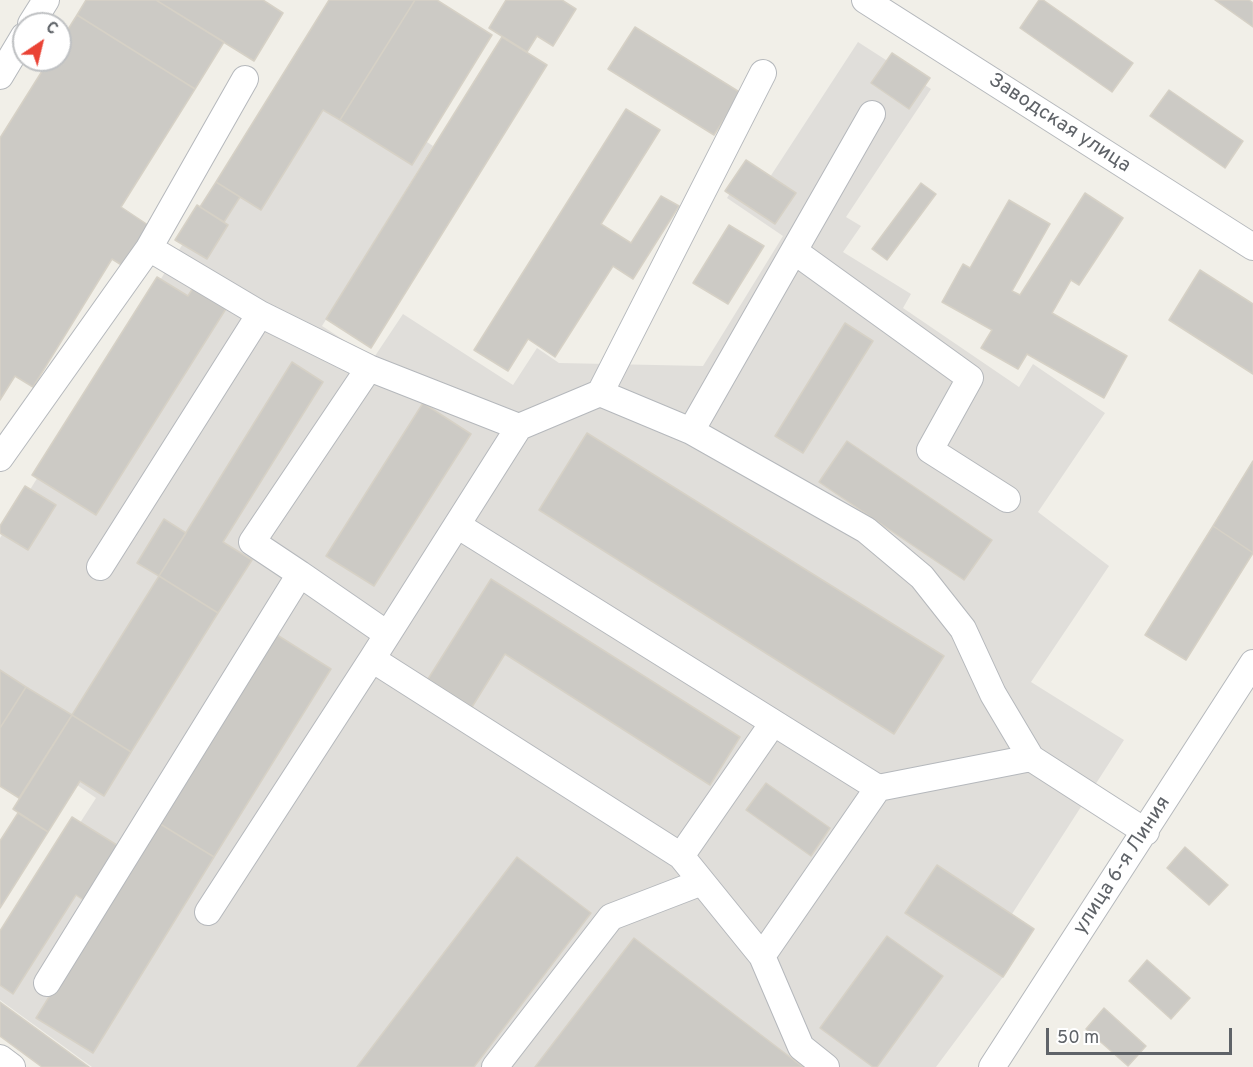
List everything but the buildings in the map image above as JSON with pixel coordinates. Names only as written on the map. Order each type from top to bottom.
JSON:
[{"type":"street","name":"Заводская улица","points":[[865,0],[1253,248]]},
{"type":"street","points":[[0,76],[12,56]]},
{"type":"street","points":[[208,912],[519,427],[600,393],[763,73]]},
{"type":"street","points":[[0,458],[149,248],[245,79]]},
{"type":"street","points":[[692,431],[872,114]]},
{"type":"street","points":[[149,248],[260,314],[369,368],[519,427]]},
{"type":"street","points":[[794,251],[970,378],[930,450],[1007,499]]},
{"type":"street","points":[[100,567],[260,314]]},
{"type":"street","points":[[369,368],[252,542],[387,634]]},
{"type":"street","points":[[600,393],[692,431],[866,530],[922,577],[963,629],[993,694],[1031,758],[1146,832]]},
{"type":"street","points":[[457,525],[878,788],[1031,758]]},
{"type":"street","points":[[47,983],[300,574]]},
{"type":"street","points":[[372,659],[681,856],[762,956],[801,1047],[826,1067]]},
{"type":"street","name":"улица 6-я Линия","points":[[992,1067],[1146,832],[1253,663]]},
{"type":"street","points":[[681,856],[773,723]]},
{"type":"street","points":[[762,956],[878,788]]},
{"type":"street","points":[[495,1067],[611,917],[702,882]]},
{"type":"street","points":[[0,1058],[12,1067]]},
{"type":"shaded area","points":[[337,0],[361,98],[433,146],[322,326],[373,359],[403,314],[513,385],[537,348],[559,363],[703,366],[783,236],[727,198],[749,164],[770,177],[858,42],[931,89],[846,217],[861,226],[843,252],[911,294],[903,308],[1019,387],[1033,364],[1105,413],[1038,512],[1109,566],[1031,682],[1124,740],[1012,914],[1034,929],[1003,977],[936,1067],[92,1067],[0,1000],[0,947],[96,798],[51,767],[78,727],[0,674],[0,538]]}]
